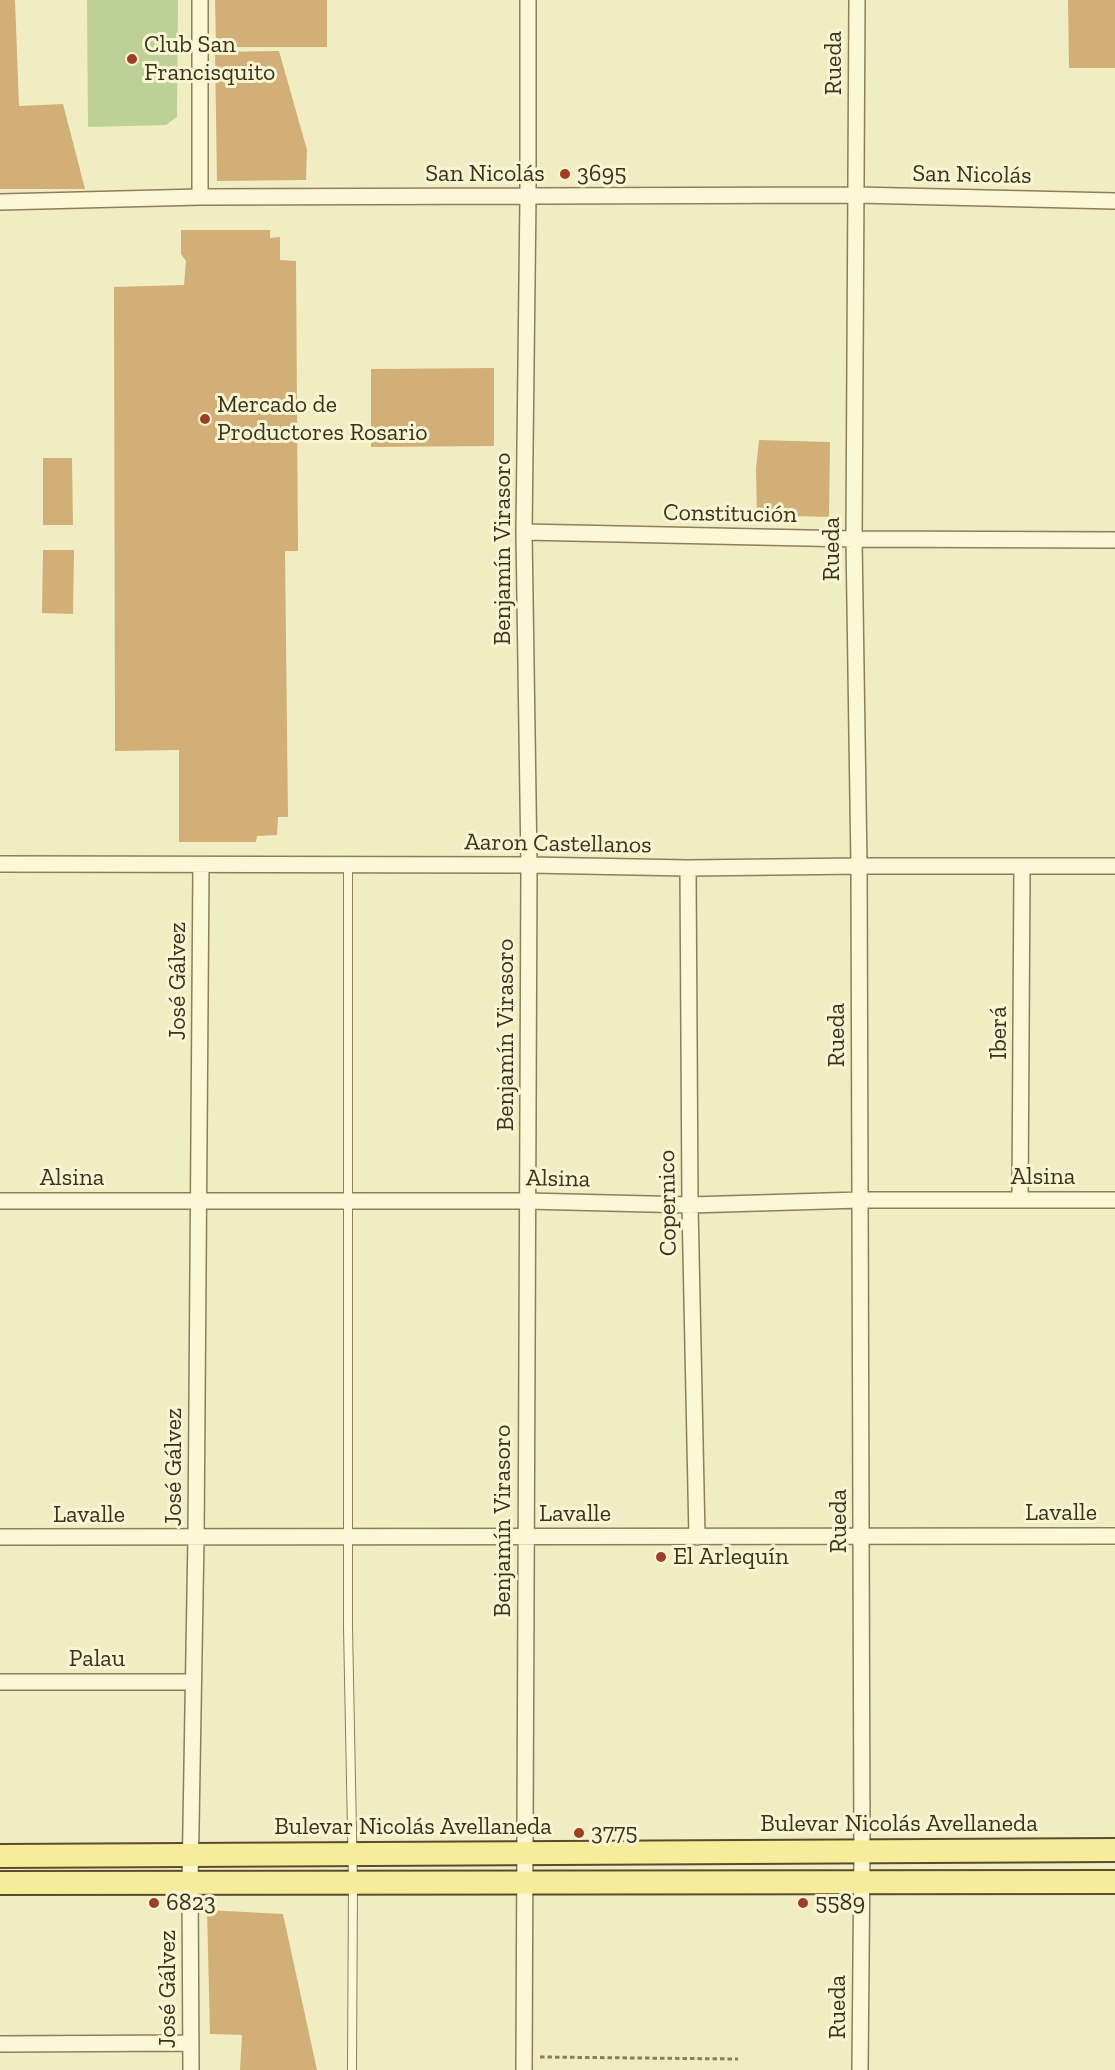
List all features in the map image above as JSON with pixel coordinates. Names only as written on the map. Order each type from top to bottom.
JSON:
[{"type":"main road","name":"Bulevar Nicolás Avellaneda","points":[[0,1856],[1115,1850]]},
{"type":"main road","points":[[0,1883],[1115,1882]]},
{"type":"street","points":[[200,0],[200,198]]},
{"type":"street","name":"Benjamín Virasoro","points":[[524,2063],[529,865],[524,532],[528,0]]},
{"type":"street","name":"Rueda","points":[[856,0],[854,539],[859,866],[862,1851],[860,2070]]},
{"type":"street","name":"San Nicolás","points":[[0,202],[200,198],[857,195],[1115,201]]},
{"type":"street","name":"Constitución","points":[[524,532],[854,539],[1115,540]]},
{"type":"street","name":"Aaron Castellanos","points":[[0,864],[529,865],[688,868],[1115,866]]},
{"type":"street","name":"José Gálvez","points":[[191,2070],[190,1883],[196,1537],[201,865]]},
{"type":"street","name":"Iberá","points":[[1020,1200],[1022,866]]},
{"type":"street","name":"Copernico","points":[[688,868],[690,1206],[697,1537]]},
{"type":"street","name":"Alsina","points":[[0,1201],[527,1200],[690,1206],[860,1200],[1115,1200]]},
{"type":"street","name":"Lavalle","points":[[0,1538],[1115,1536]]},
{"type":"street","name":"Palau","points":[[0,1682],[193,1682]]},
{"type":"street","points":[[0,2044],[191,2043]]},
{"type":"lane","points":[[348,865],[352,2070]]},
{"type":"path","points":[[524,2063],[738,2059]]},
{"type":"green space","name":"Club San Francisquito","points":[[87,0],[178,0],[177,117],[166,125],[88,127]]},
{"type":"building","points":[[0,0],[15,0],[19,106],[63,104],[85,189],[0,189]]},
{"type":"building","points":[[215,0],[327,0],[327,47],[216,47]]},
{"type":"building","points":[[1068,0],[1115,0],[1115,68],[1069,68]]},
{"type":"building","points":[[279,51],[307,150],[306,180],[217,181],[215,52]]},
{"type":"building","name":"Mercado de Productores Rosario","points":[[181,230],[270,230],[270,238],[280,237],[280,260],[296,261],[298,551],[285,551],[288,817],[278,817],[277,835],[257,836],[256,842],[179,842],[179,750],[115,751],[114,287],[184,285],[186,261],[181,254]]},
{"type":"building","points":[[494,368],[494,446],[371,447],[371,369]]},
{"type":"building","points":[[759,440],[830,442],[829,517],[757,515],[756,469]]},
{"type":"building","points":[[43,458],[72,458],[73,525],[43,525]]},
{"type":"building","points":[[43,550],[74,550],[73,614],[42,613]]},
{"type":"building","points":[[207,1910],[283,1914],[317,2070],[240,2070],[242,2035],[210,2034]]},
{"type":"place","name":"Club San Francisquito","points":[[132,59]]},
{"type":"place","name":"3695","points":[[565,174]]},
{"type":"place","name":"Mercado de Productores Rosario","points":[[205,419]]},
{"type":"place","name":"El Arlequín","points":[[661,1557]]},
{"type":"place","name":"3775","points":[[579,1833]]},
{"type":"place","name":"6823","points":[[154,1903]]},
{"type":"place","name":"5589","points":[[803,1903]]}]
